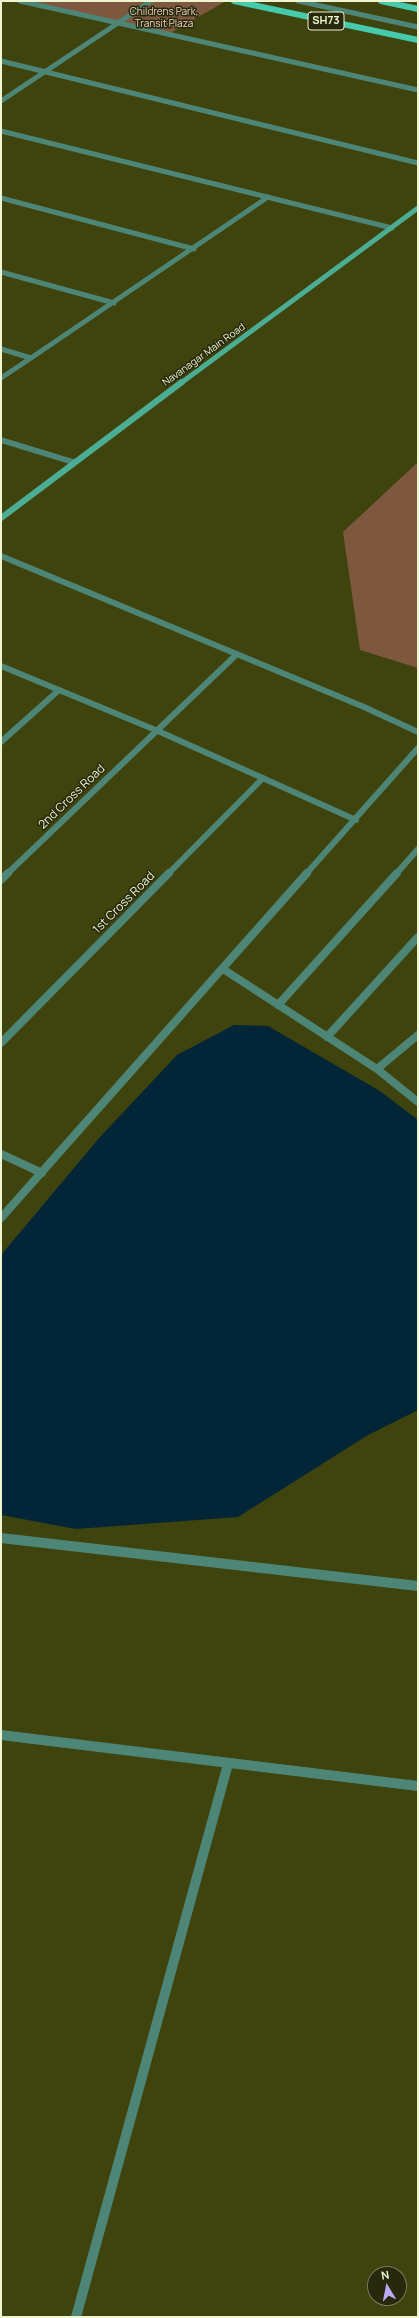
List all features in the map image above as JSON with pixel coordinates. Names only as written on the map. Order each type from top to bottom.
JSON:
[{"type":"main road","name":"SH73","points":[[234,1],[418,40]]},
{"type":"main road","points":[[381,1],[418,9]]},
{"type":"main road","name":"Navanagar Main Road","points":[[1,518],[72,462],[418,208]]},
{"type":"street","points":[[20,1],[418,90]]},
{"type":"street","points":[[1,101],[151,1]]},
{"type":"street","points":[[298,1],[418,27]]},
{"type":"street","points":[[1,61],[47,71],[418,163]]},
{"type":"street","points":[[1,131],[392,228]]},
{"type":"street","points":[[1,378],[194,249],[268,197]]},
{"type":"street","points":[[1,198],[194,249]]},
{"type":"street","points":[[1,272],[114,303]]},
{"type":"street","points":[[1,349],[31,358]]},
{"type":"street","points":[[1,440],[72,462]]},
{"type":"street","points":[[1,556],[364,707],[418,732]]},
{"type":"street","name":"2nd Cross Road","points":[[1,880],[237,654]]},
{"type":"street","points":[[1,666],[158,731],[356,820]]},
{"type":"street","points":[[1,742],[59,690]]},
{"type":"street","points":[[1,1218],[356,820],[418,748]]},
{"type":"street","name":"1st Cross Road","points":[[1,1043],[263,778]]},
{"type":"street","points":[[278,1005],[418,849]]},
{"type":"street","points":[[327,1037],[418,937]]},
{"type":"street","points":[[223,969],[377,1069],[418,1102]]},
{"type":"street","points":[[377,1069],[418,1035]]},
{"type":"street","points":[[1,1154],[42,1172]]},
{"type":"street","points":[[1,1538],[418,1586]]},
{"type":"street","points":[[1,1735],[228,1764],[418,1786]]},
{"type":"street","points":[[76,2317],[228,1764]]},
{"type":"green space","name":"Childrens Park, Transit Plaza","points":[[20,1],[226,1],[167,35]]},
{"type":"green space","points":[[418,462],[418,668],[360,650],[343,532]]},
{"type":"water","points":[[234,1025],[268,1026],[380,1091],[418,1120],[418,1410],[368,1435],[238,1517],[76,1529],[1,1515],[1,1255],[100,1137],[177,1055]]}]
